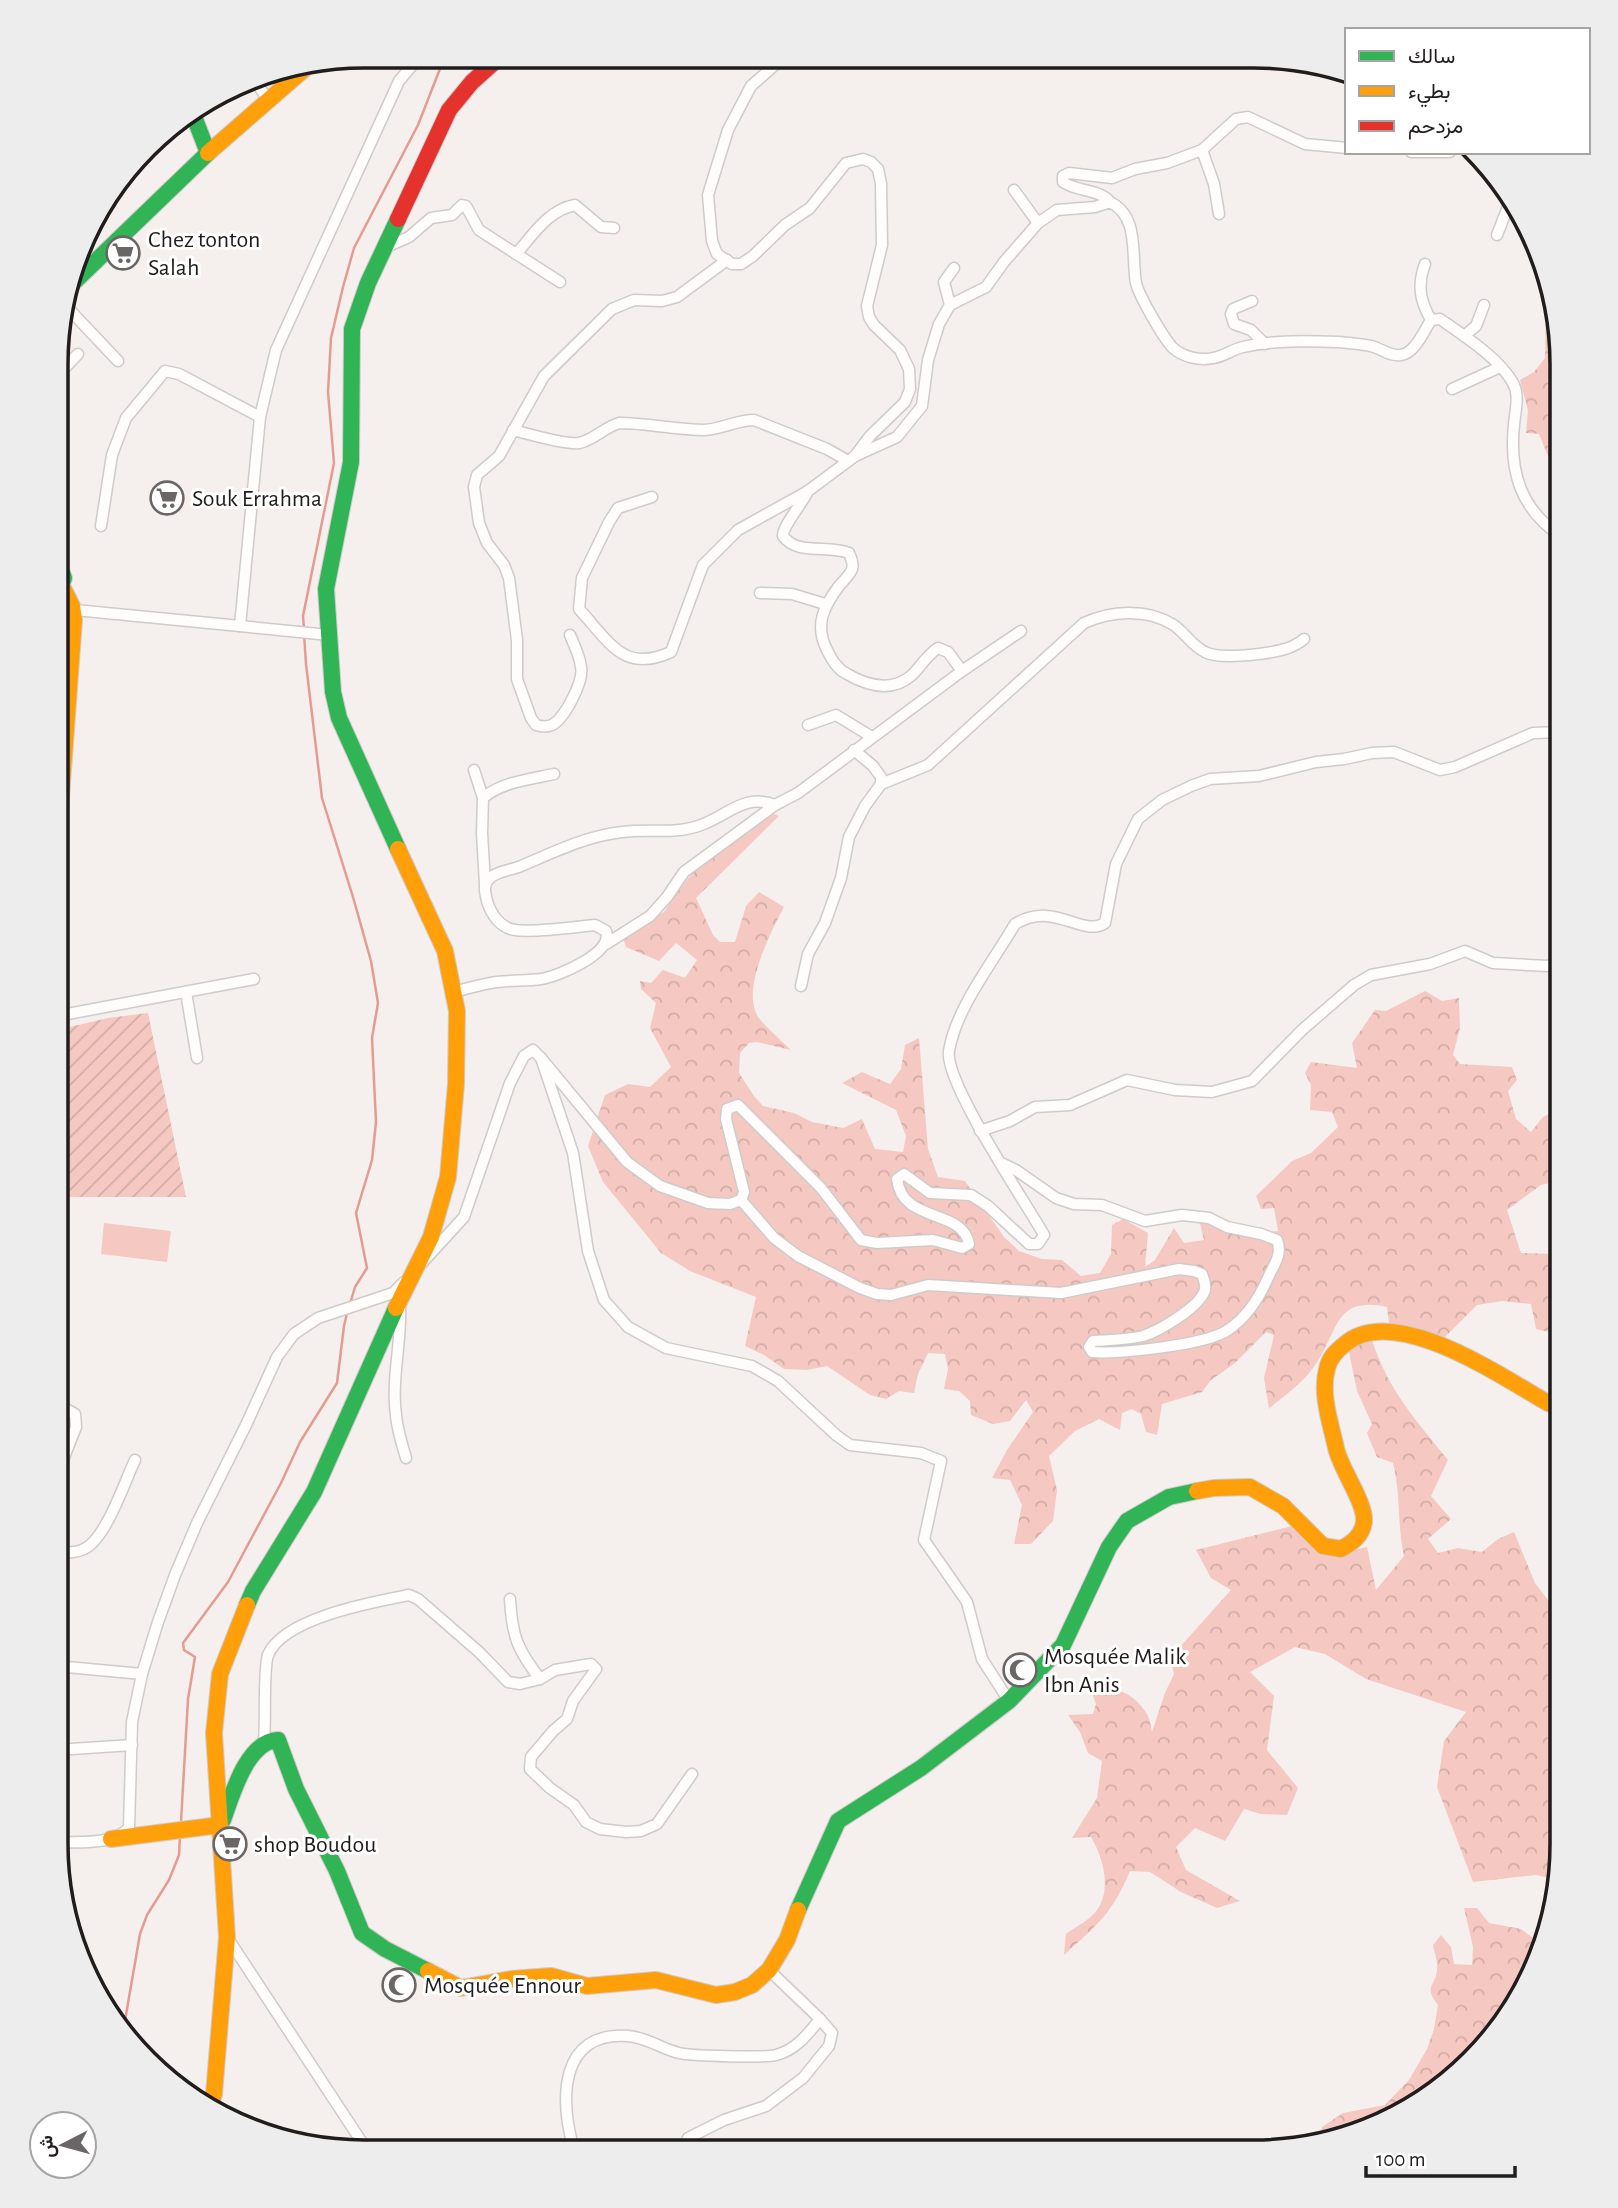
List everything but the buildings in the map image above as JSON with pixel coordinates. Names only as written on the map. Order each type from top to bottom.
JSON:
[{"type":"street","points":[[240,626],[260,417],[276,350],[398,81],[409,68]]},
{"type":"street","points":[[411,1275],[431,1237],[448,1177],[456,1084],[457,1011],[445,951],[339,718],[333,692],[326,590],[351,462],[352,329],[368,283],[449,110],[488,68]]},
{"type":"street","points":[[771,68],[751,86],[728,130],[708,195],[712,241],[717,254],[732,264],[741,264],[785,225],[810,208],[846,163],[863,159],[878,169],[881,184],[882,245],[867,306],[874,325],[900,350],[909,369],[910,389],[905,402],[852,458]]},
{"type":"street","points":[[89,257],[296,76]]},
{"type":"street","points":[[260,88],[268,100]]},
{"type":"street","points":[[1345,148],[1305,144],[1248,117],[1236,119],[1202,150],[1112,178],[1069,173],[1063,176],[1063,182],[1070,187],[1105,196],[1127,214],[1140,295],[1171,347],[1183,355],[1214,359],[1241,347],[1299,341],[1372,346],[1394,355],[1402,355],[1412,350],[1431,320]]},
{"type":"street","points":[[196,121],[208,153]]},
{"type":"street","points":[[1202,150],[1214,184],[1219,214]]},
{"type":"street","points":[[1014,190],[1038,223]]},
{"type":"street","points":[[652,497],[618,508],[582,578],[579,609],[623,657],[653,661],[671,652],[703,565],[738,530],[808,491],[852,458],[897,437],[922,406],[928,360],[939,324],[950,305],[986,287],[1003,262],[1038,223],[1057,210],[1095,207],[1110,202]]},
{"type":"street","points":[[384,248],[409,237],[431,218],[452,215],[462,205],[466,206],[479,230],[560,282]]},
{"type":"street","points":[[516,254],[554,212],[565,207],[575,205],[601,227],[614,228]]},
{"type":"street","points":[[1497,235],[1507,210]]},
{"type":"street","points":[[570,635],[582,666],[577,692],[559,720],[551,726],[536,725],[517,678],[517,640],[509,578],[478,523],[474,487],[477,475],[499,456],[544,376],[611,309],[634,300],[662,301],[677,297],[727,260]]},
{"type":"street","points":[[1425,264],[1419,278],[1419,289],[1423,306],[1431,320]]},
{"type":"street","points":[[950,305],[944,282],[954,268]]},
{"type":"street","points":[[1252,301],[1233,309],[1231,314],[1234,324],[1251,330],[1265,344]]},
{"type":"street","points":[[1464,336],[1476,326],[1484,306]]},
{"type":"street","points":[[73,313],[118,361]]},
{"type":"street","points":[[1431,320],[1440,319],[1464,336],[1500,366],[1514,384],[1518,403],[1511,459],[1521,491],[1534,513],[1550,527]]},
{"type":"street","points":[[68,364],[78,354]]},
{"type":"street","points":[[1452,389],[1500,366]]},
{"type":"street","points":[[101,526],[111,455],[126,418],[165,371],[179,374],[260,417]]},
{"type":"street","points":[[513,430],[578,443],[610,425],[619,423],[702,430],[754,420],[852,458]]},
{"type":"street","points":[[808,491],[797,512],[783,528],[786,541],[800,548],[839,548],[849,553],[853,563],[852,570],[825,604],[821,630],[835,664],[846,674],[880,688],[892,686],[912,674],[938,648],[948,652],[962,671]]},
{"type":"street","points":[[760,593],[792,594],[825,604]]},
{"type":"street","points":[[68,596],[75,610],[68,699]]},
{"type":"street","points":[[75,610],[329,635]]},
{"type":"street","points":[[801,986],[808,954],[825,923],[841,878],[849,836],[881,784],[928,765],[1084,623],[1100,616],[1149,614],[1173,624],[1204,652],[1215,655],[1255,654],[1285,649],[1304,639]]},
{"type":"street","points":[[454,992],[496,982],[543,979],[580,964],[650,916],[684,872],[1021,631]]},
{"type":"street","points":[[808,725],[836,715],[872,737]]},
{"type":"street","points":[[213,2098],[227,1937],[215,1733],[220,1674],[253,1591],[314,1492],[396,1296],[411,1275],[464,1217],[510,1083],[524,1056],[533,1050],[627,1162],[660,1186],[708,1203],[730,1204],[741,1200],[744,1192],[726,1119],[727,1109],[737,1104],[821,1188],[861,1240],[877,1243],[933,1240],[962,1248],[969,1244],[968,1235],[953,1222],[922,1212],[908,1202],[898,1189],[897,1179],[904,1174],[930,1193],[971,1195],[988,1206],[1029,1244],[1038,1244],[1044,1235],[980,1131],[951,1068],[949,1054],[960,1016],[1015,924],[1028,916],[1045,915],[1089,928],[1098,928],[1105,923],[1116,864],[1138,818],[1162,800],[1210,779],[1259,776],[1316,762],[1394,752],[1440,770],[1455,767],[1533,733],[1550,732]]},
{"type":"street","points":[[854,750],[873,766],[881,777],[881,784]]},
{"type":"street","points":[[474,770],[483,798],[485,884],[489,908],[494,916],[514,930],[595,925],[606,931],[606,944]]},
{"type":"street","points":[[483,798],[492,790],[554,774]]},
{"type":"street","points":[[485,884],[493,875],[515,869],[596,835],[625,831],[676,832],[701,825],[749,801],[762,800],[775,806]]},
{"type":"street","points":[[980,1131],[1010,1121],[1035,1107],[1070,1105],[1127,1080],[1175,1090],[1212,1091],[1252,1081],[1302,1030],[1354,985],[1371,975],[1430,964],[1465,951],[1493,963],[1550,965]]},
{"type":"street","points":[[68,1014],[254,979]]},
{"type":"street","points":[[186,992],[197,1058]]},
{"type":"street","points":[[541,1058],[573,1153],[588,1251],[604,1300],[628,1326],[666,1348],[752,1366],[769,1376],[850,1445],[921,1453],[941,1461],[924,1540],[967,1602],[982,1659],[1009,1701]]},
{"type":"street","points":[[741,1200],[774,1238],[798,1256],[877,1294],[891,1295],[928,1285],[1060,1293],[1179,1269],[1202,1275],[1206,1284],[1204,1294],[1187,1311],[1161,1328],[1142,1336],[1093,1341],[1089,1347],[1092,1352],[1122,1352],[1170,1346],[1214,1337],[1228,1330],[1255,1305],[1279,1256],[1277,1240],[1227,1227],[1209,1218],[1182,1215],[1145,1221],[1102,1205],[1074,1204],[1056,1198],[1016,1170],[1001,1163]]},
{"type":"street","points":[[111,1839],[122,1835],[129,1828],[132,1722],[142,1674],[174,1575],[276,1357],[294,1334],[318,1318],[396,1296]]},
{"type":"street","points":[[396,1296],[401,1325],[396,1367],[396,1414],[406,1458]]},
{"type":"street","points":[[220,1825],[240,1774],[264,1742],[278,1740],[296,1789],[337,1871],[362,1933],[385,1949],[461,1988],[511,1979],[551,1976],[587,1986],[656,1980],[716,1995],[735,1992],[752,1985],[769,1970],[787,1940],[838,1821],[921,1768],[1009,1701],[1063,1645],[1109,1547],[1127,1521],[1169,1497],[1214,1488],[1250,1487],[1283,1506],[1323,1546],[1341,1549],[1356,1540],[1361,1532],[1363,1514],[1338,1457],[1326,1401],[1326,1371],[1332,1356],[1347,1342],[1360,1334],[1377,1332],[1422,1337],[1448,1347],[1550,1404]]},
{"type":"street","points":[[68,1410],[75,1414],[76,1427],[68,1447]]},
{"type":"street","points":[[68,1552],[85,1549],[98,1539],[135,1460]]},
{"type":"street","points":[[264,1742],[267,1657],[276,1642],[301,1626],[344,1608],[409,1595],[418,1599],[479,1652],[508,1682],[520,1684],[540,1679],[555,1670],[591,1664],[596,1670],[573,1701],[567,1719],[531,1757],[530,1769],[574,1805],[586,1822],[600,1829],[641,1831],[657,1824],[692,1774]]},
{"type":"street","points":[[510,1599],[512,1631],[523,1657],[540,1679]]},
{"type":"street","points":[[68,1667],[142,1674]]},
{"type":"street","points":[[68,1749],[132,1745]]},
{"type":"street","points":[[68,1842],[220,1825]]},
{"type":"street","points":[[227,1937],[360,2140]]},
{"type":"street","points":[[688,2138],[724,2120],[766,2106],[803,2078],[829,2046],[831,2034],[820,2019],[769,1970]]},
{"type":"street","points":[[571,2140],[567,2092],[570,2063],[579,2051],[593,2041],[615,2036],[632,2036],[680,2053],[774,2056],[802,2041],[820,2019]]},
{"type":"street","points":[[205,2093],[214,2078]]},
{"type":"green space","points":[[1546,318],[1550,365],[1550,461],[1539,434],[1526,433],[1528,410],[1520,380],[1534,372],[1545,358]]},
{"type":"green space","points":[[774,814],[779,816],[696,898],[713,935],[720,942],[735,942],[746,906],[759,892],[784,907],[760,960],[753,1003],[759,1018],[791,1050],[757,1042],[749,1043],[740,1053],[739,1073],[754,1096],[763,1106],[794,1113],[812,1122],[843,1128],[862,1119],[875,1149],[903,1152],[906,1136],[896,1110],[842,1083],[862,1072],[890,1084],[901,1069],[905,1045],[919,1038],[928,1149],[938,1177],[965,1181],[1004,1237],[1019,1251],[1042,1259],[1062,1260],[1081,1276],[1100,1273],[1111,1254],[1112,1225],[1123,1219],[1148,1233],[1145,1267],[1155,1260],[1174,1228],[1184,1243],[1204,1240],[1200,1223],[1228,1222],[1244,1234],[1278,1231],[1274,1208],[1261,1209],[1256,1196],[1292,1161],[1311,1153],[1338,1127],[1332,1112],[1310,1110],[1311,1085],[1305,1073],[1311,1062],[1357,1068],[1352,1043],[1375,1010],[1386,1011],[1425,991],[1442,1001],[1459,998],[1460,1028],[1453,1055],[1460,1064],[1512,1067],[1517,1080],[1508,1091],[1516,1119],[1531,1132],[1543,1117],[1550,1114],[1550,1183],[1541,1185],[1507,1210],[1521,1253],[1550,1254],[1550,1332],[1536,1329],[1531,1304],[1502,1301],[1477,1305],[1445,1337],[1389,1323],[1387,1307],[1356,1307],[1346,1312],[1339,1320],[1309,1374],[1269,1409],[1264,1378],[1274,1335],[1266,1332],[1235,1363],[1211,1380],[1202,1392],[1162,1404],[1157,1435],[1146,1432],[1141,1414],[1132,1409],[1122,1413],[1120,1430],[1099,1419],[1075,1431],[1049,1456],[1057,1490],[1053,1521],[1031,1544],[1014,1544],[1022,1505],[1010,1480],[992,1478],[1033,1412],[1026,1400],[1010,1421],[993,1424],[971,1415],[970,1401],[959,1391],[944,1389],[948,1369],[945,1354],[928,1353],[918,1374],[914,1393],[899,1391],[886,1399],[870,1395],[827,1366],[807,1370],[784,1369],[745,1346],[756,1297],[690,1271],[661,1253],[603,1182],[588,1146],[605,1095],[628,1084],[650,1087],[671,1067],[650,1028],[656,1003],[641,989],[640,981],[651,983],[663,970],[685,978],[697,960],[676,943],[659,961],[626,947],[623,937],[664,912],[682,885],[706,859]]},
{"type":"green space","points":[[148,1013],[186,1197],[68,1197],[68,1027],[108,1018]]},
{"type":"green space","points":[[104,1223],[171,1231],[167,1262],[101,1254]]},
{"type":"green space","points":[[1372,1340],[1395,1389],[1414,1418],[1448,1460],[1431,1496],[1451,1519],[1428,1539],[1438,1553],[1458,1548],[1482,1552],[1498,1539],[1514,1532],[1535,1583],[1550,1603],[1550,1843],[1547,1878],[1536,1875],[1473,1882],[1437,1787],[1444,1741],[1466,1712],[1366,1679],[1325,1654],[1295,1647],[1250,1672],[1274,1696],[1267,1750],[1298,1788],[1287,1815],[1261,1814],[1244,1809],[1225,1841],[1195,1828],[1176,1847],[1186,1870],[1240,1901],[1217,1908],[1181,1892],[1150,1872],[1130,1871],[1117,1898],[1103,1918],[1064,1955],[1066,1934],[1094,1914],[1102,1902],[1105,1883],[1102,1863],[1091,1837],[1072,1838],[1097,1798],[1102,1761],[1088,1753],[1080,1732],[1068,1715],[1093,1714],[1096,1704],[1090,1688],[1116,1689],[1131,1696],[1143,1708],[1149,1718],[1152,1732],[1174,1674],[1170,1658],[1231,1590],[1211,1578],[1196,1550],[1292,1526],[1311,1546],[1329,1556],[1367,1547],[1376,1590],[1404,1556],[1393,1463],[1377,1457],[1367,1433],[1372,1424],[1357,1391],[1348,1347]]},
{"type":"green space","points":[[1464,1908],[1477,1908],[1489,1923],[1521,1929],[1534,1939],[1519,1975],[1500,2008],[1476,2039],[1449,2066],[1418,2090],[1385,2109],[1321,2132],[1322,2127],[1343,2113],[1385,2105],[1409,2080],[1427,2049],[1434,2029],[1438,2005],[1431,1993],[1437,1965],[1433,1945],[1441,1935],[1451,1947],[1454,1964],[1472,1965],[1473,1947]]},
{"type":"waterway","points":[[304,628],[303,616],[334,463],[328,392],[331,338],[343,287],[354,248],[418,125],[440,68]]},
{"type":"waterway","points":[[304,634],[322,798],[371,961],[378,1003],[372,1038],[376,1122],[372,1160],[356,1213],[367,1268],[355,1287],[350,1304]]},
{"type":"waterway","points":[[181,1822],[188,1699],[195,1657],[184,1650],[183,1643],[228,1582],[300,1442],[337,1383],[347,1313]]},
{"type":"waterway","points":[[125,2019],[140,1934],[147,1915],[169,1880],[179,1855],[180,1836]]},
{"type":"traffic: fast","points":[[82,274],[208,153],[196,121]]},
{"type":"traffic: fast","points":[[398,219],[368,283],[352,329],[351,462],[326,589],[333,692],[339,718],[398,849]]},
{"type":"traffic: fast","points":[[247,1605],[314,1492],[396,1308]]},
{"type":"traffic: fast","points":[[798,1910],[838,1821],[921,1768],[1009,1701],[1063,1645],[1109,1547],[1127,1521],[1169,1497],[1197,1491]]},
{"type":"traffic: fast","points":[[223,1820],[236,1784],[249,1759],[267,1743],[278,1740],[296,1789],[337,1871],[362,1933],[385,1949],[428,1971]]},
{"type":"traffic: slow","points":[[208,153],[296,76]]},
{"type":"traffic: slow","points":[[68,598],[74,620],[68,702]]},
{"type":"traffic: slow","points":[[396,1308],[431,1237],[448,1177],[456,1084],[457,1011],[445,951],[398,849]]},
{"type":"traffic: slow","points":[[1197,1491],[1250,1487],[1283,1506],[1323,1546],[1341,1549],[1356,1538],[1363,1527],[1364,1514],[1336,1448],[1327,1409],[1325,1379],[1329,1361],[1336,1352],[1366,1333],[1391,1332],[1419,1337],[1448,1348],[1550,1404]]},
{"type":"traffic: slow","points":[[213,2098],[227,1937],[214,1733],[220,1674],[247,1605]]},
{"type":"traffic: slow","points":[[111,1839],[220,1825]]},
{"type":"traffic: slow","points":[[428,1971],[461,1988],[511,1979],[551,1976],[587,1986],[656,1980],[716,1995],[735,1992],[752,1985],[769,1970],[787,1940],[798,1910]]},
{"type":"traffic: jam","points":[[398,219],[449,110],[488,68]]},
{"type":"place","name":"Chez tonton Salah","points":[[123,253]]},
{"type":"place","name":"Souk Errahma","points":[[167,498]]},
{"type":"place","name":"Mosquée Malik Ibn Anis","points":[[1020,1670]]},
{"type":"place","name":"shop Boudou","points":[[230,1844]]},
{"type":"place","name":"Mosquée Ennour","points":[[399,1985]]}]
